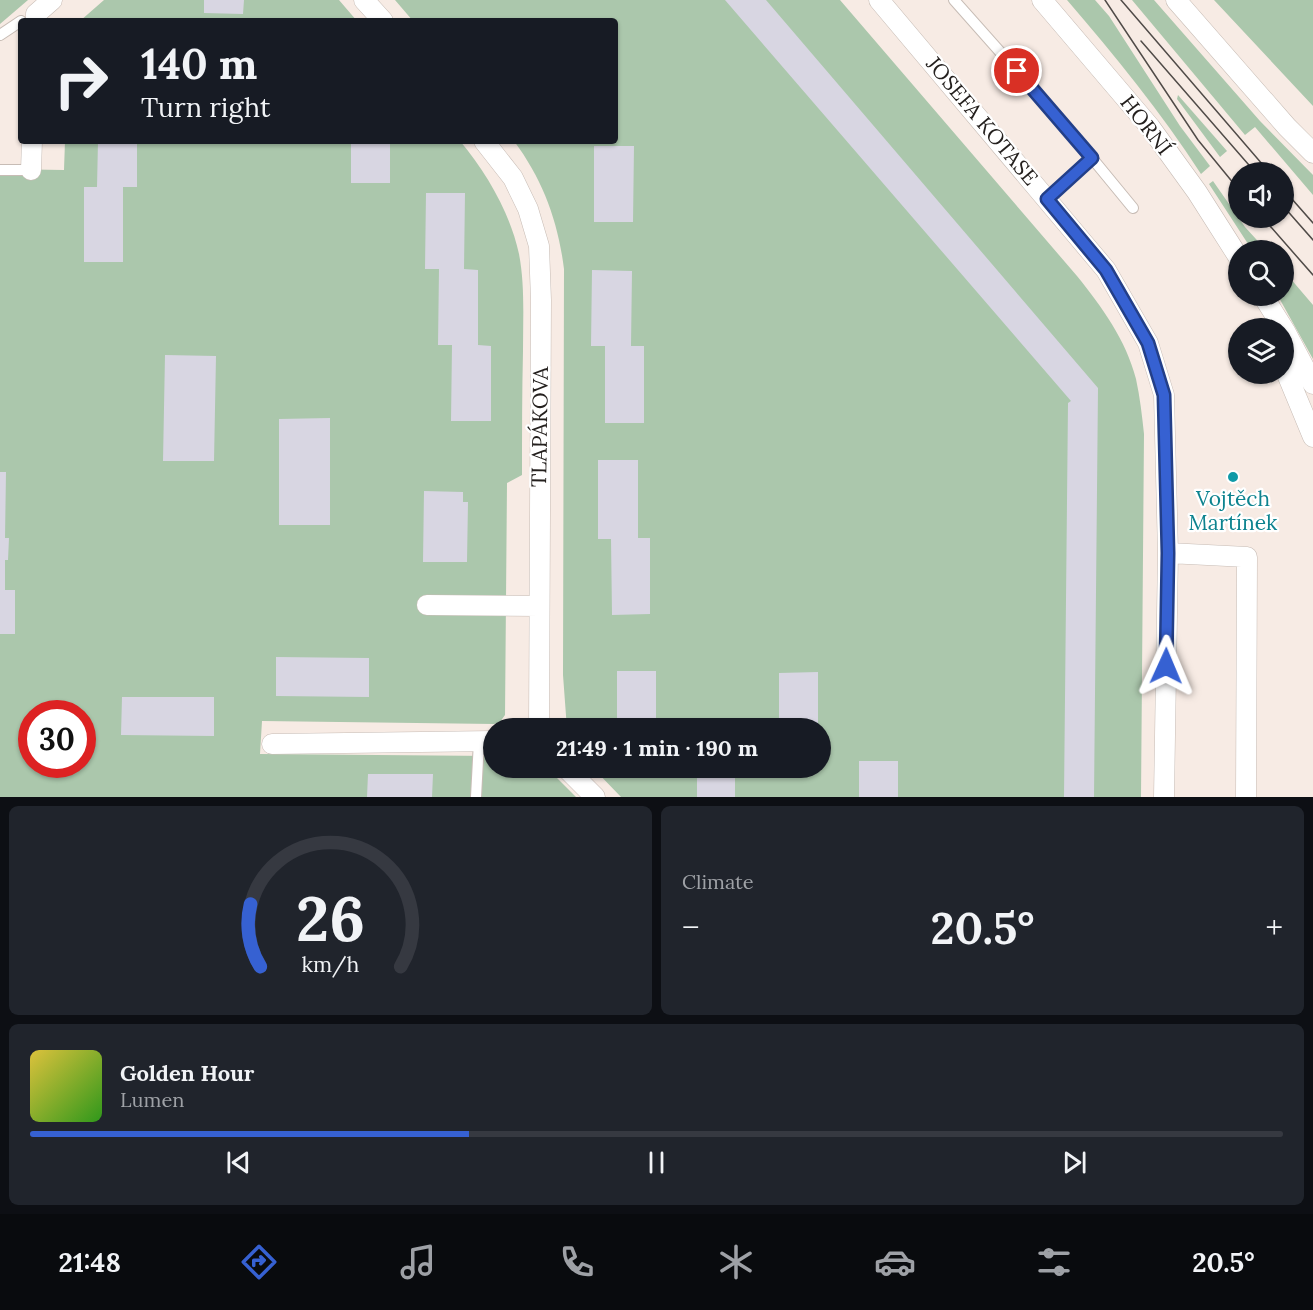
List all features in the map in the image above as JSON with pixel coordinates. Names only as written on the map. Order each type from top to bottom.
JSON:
[{"type":"street","points":[[30,18],[52,0]]},
{"type":"street","points":[[364,0],[380,18]]},
{"type":"street","name":"JOSEFA KOTASE","points":[[879,0],[1106,270],[1148,343],[1164,395],[1168,553],[1164,797]]},
{"type":"street","name":"HORNÍ","points":[[1042,0],[1150,127],[1197,192],[1228,241]]},
{"type":"street","points":[[1176,0],[1274,113],[1313,153]]},
{"type":"street","points":[[31,170],[32,144]]},
{"type":"street","name":"TLAPÁKOVA","points":[[486,144],[513,178],[528,209],[539,246],[541,300],[539,718]]},
{"type":"street","points":[[1197,192],[1228,250]]},
{"type":"street","points":[[1269,306],[1313,384]]},
{"type":"street","points":[[1291,384],[1313,437]]},
{"type":"street","points":[[1168,553],[1247,557],[1246,797]]},
{"type":"street","points":[[427,605],[539,606]]},
{"type":"street","points":[[272,744],[483,741]]},
{"type":"street","points":[[576,778],[595,797]]},
{"type":"lane","points":[[954,0],[1134,208]]},
{"type":"lane","points":[[0,35],[18,25]]},
{"type":"lane","points":[[1047,199],[1092,158]]},
{"type":"lane","points":[[0,170],[31,170]]},
{"type":"lane","points":[[476,797],[483,758]]},
{"type":"green space","points":[[0,0],[28,0],[0,24]]},
{"type":"green space","points":[[104,0],[339,0],[354,18],[83,18]]},
{"type":"green space","points":[[395,0],[840,0],[1077,276],[1112,324],[1132,365],[1139,393],[1144,434],[1141,797],[621,797],[603,778],[831,778],[831,718],[566,718],[563,675],[564,269],[558,234],[548,202],[533,171],[516,144],[618,144],[618,18],[410,18]]},
{"type":"green space","points":[[1067,0],[1095,0],[1109,16],[1180,126],[1210,166],[1201,174],[1137,85]]},
{"type":"green space","points":[[1132,0],[1154,0],[1260,121],[1313,175],[1313,195],[1294,173],[1294,162],[1285,162],[1255,127],[1245,135]]},
{"type":"green space","points":[[1214,0],[1313,0],[1313,106]]},
{"type":"green space","points":[[1178,95],[1227,151],[1220,157],[1177,99]]},
{"type":"green space","points":[[65,144],[462,144],[488,180],[510,224],[519,254],[522,278],[522,475],[507,483],[505,715],[503,718],[483,718],[483,724],[262,721],[260,754],[483,756],[483,778],[557,778],[576,797],[0,797],[0,169],[64,170]]},
{"type":"green space","points":[[1213,181],[1228,203],[1228,213],[1209,184]]},
{"type":"green space","points":[[1238,228],[1246,228],[1257,240],[1245,240]]},
{"type":"green space","points":[[1294,283],[1313,305],[1313,359],[1294,325],[1294,318],[1290,318],[1284,306],[1294,306]]},
{"type":"building","points":[[204,0],[244,0],[243,14],[204,13]]},
{"type":"building","points":[[725,0],[766,0],[1098,388],[1094,797],[1064,797],[1068,403],[1071,401]]},
{"type":"building","points":[[98,144],[137,144],[137,187],[123,187],[123,262],[84,262],[84,187],[97,187]]},
{"type":"building","points":[[351,144],[390,144],[390,183],[351,183]]},
{"type":"building","points":[[594,146],[634,146],[633,222],[594,222]]},
{"type":"building","points":[[426,193],[465,193],[464,269],[478,270],[478,345],[491,346],[491,421],[451,421],[452,345],[438,345],[439,269],[425,269]]},
{"type":"building","points":[[592,270],[632,271],[631,346],[644,346],[644,423],[605,423],[605,346],[591,346]]},
{"type":"building","points":[[165,355],[216,356],[214,461],[163,461]]},
{"type":"building","points":[[330,418],[330,525],[279,525],[279,419]]},
{"type":"building","points":[[598,460],[638,460],[638,538],[650,538],[650,614],[612,615],[611,539],[598,539]]},
{"type":"building","points":[[0,472],[6,472],[5,538],[9,538],[8,560],[5,560],[5,590],[15,590],[15,634],[0,634]]},
{"type":"building","points":[[424,491],[463,492],[463,502],[468,502],[467,562],[423,562]]},
{"type":"building","points":[[276,657],[369,658],[369,697],[276,696]]},
{"type":"building","points":[[617,671],[656,671],[656,718],[617,718]]},
{"type":"building","points":[[818,672],[818,718],[779,718],[779,673]]},
{"type":"building","points":[[122,697],[214,697],[214,736],[121,735]]},
{"type":"building","points":[[859,761],[898,761],[898,797],[859,797]]},
{"type":"building","points":[[368,774],[433,774],[432,797],[367,797]]},
{"type":"building","points":[[697,778],[735,778],[735,797],[697,797]]},
{"type":"tram line","points":[[1105,0],[1198,140],[1228,177]]},
{"type":"tram line","points":[[1121,0],[1260,162]]},
{"type":"tram line","points":[[1141,41],[1246,162]]},
{"type":"tram line","points":[[1294,201],[1313,223]]},
{"type":"tram line","points":[[1294,218],[1313,240]]},
{"type":"tram line","points":[[1272,228],[1313,275]]},
{"type":"place","name":"Vojtěch Martínek","points":[[1233,477]]},
{"type":"route","points":[[1017,71],[1092,158],[1047,199],[1106,270],[1148,343],[1164,395],[1168,553],[1166,666]]}]
